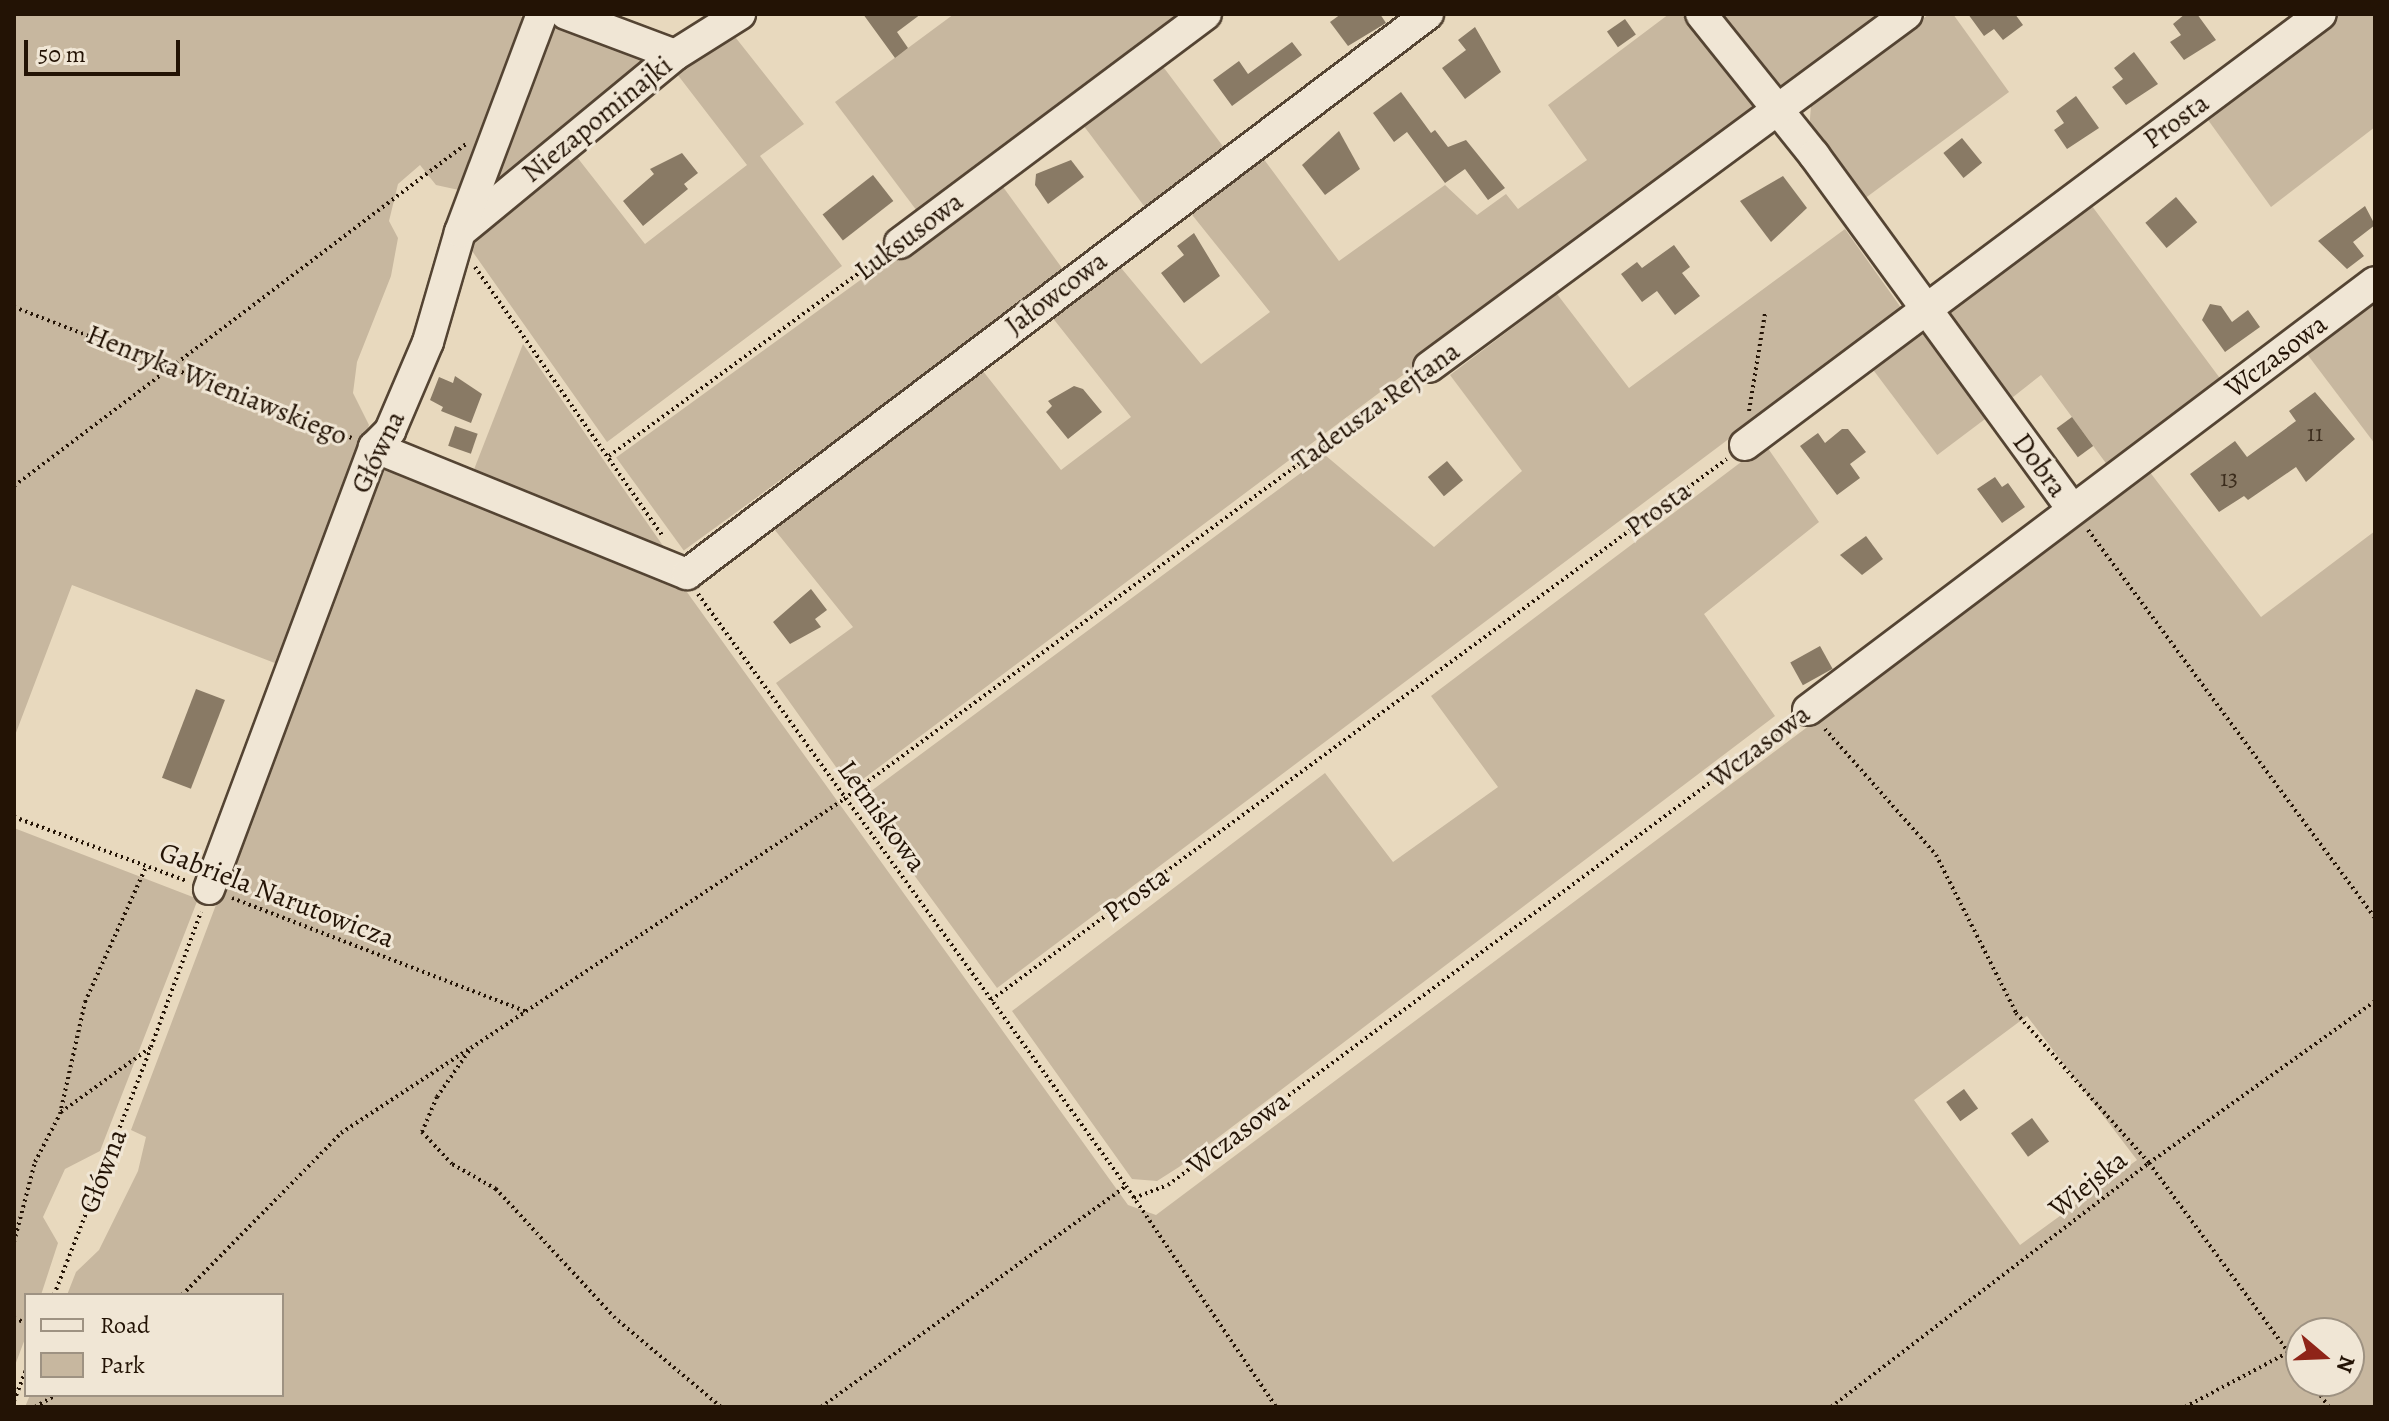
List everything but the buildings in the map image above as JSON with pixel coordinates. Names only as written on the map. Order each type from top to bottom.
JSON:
[{"type":"street","name":"Główna","points":[[209,889],[374,447],[390,431],[428,342],[458,240],[542,14]]},
{"type":"street","points":[[566,14],[675,55]]},
{"type":"street","name":"Niezapominajki","points":[[458,240],[675,55],[740,14]]},
{"type":"street","name":"Luksusowa","points":[[900,243],[1206,14]]},
{"type":"street","name":"Jałowcowa","points":[[687,574],[1428,14]]},
{"type":"street","name":"Dobra","points":[[1701,14],[1779,112],[2072,509]]},
{"type":"street","name":"Tadeusza Rejtana","points":[[1429,367],[1779,112],[1907,14]]},
{"type":"street","name":"Prosta","points":[[1745,445],[1924,307],[2321,14]]},
{"type":"street","name":"Wczasowa","points":[[1808,710],[2375,282]]},
{"type":"street","name":"Henryka Wieniawskiego","points":[[374,447],[687,574]]},
{"type":"path","points":[[14,486],[472,139]]},
{"type":"path","points":[[458,240],[665,540]]},
{"type":"path","name":"Luksusowa","points":[[609,456],[900,243]]},
{"type":"path","name":"Henryka Wieniawskiego","points":[[14,307],[174,365],[374,447]]},
{"type":"path","points":[[1745,445],[1765,313]]},
{"type":"path","name":"Tadeusza Rejtana","points":[[184,1293],[341,1133],[844,799],[1429,367]]},
{"type":"path","name":"Prosta","points":[[991,1000],[1745,445]]},
{"type":"path","name":"Dobra","points":[[2072,509],[2375,918]]},
{"type":"path","name":"Letniskowa","points":[[687,574],[844,799],[1126,1186],[1276,1407]]},
{"type":"path","points":[[1808,710],[1936,855],[2016,1013],[2149,1163],[2285,1347]]},
{"type":"path","name":"Wczasowa","points":[[1134,1198],[1168,1185],[1808,710]]},
{"type":"path","name":"Gabriela Narutowicza","points":[[14,817],[525,1011]]},
{"type":"path","points":[[14,1242],[35,1162],[60,1114],[85,1002],[146,867]]},
{"type":"path","name":"Główna","points":[[55,1293],[209,889]]},
{"type":"path","name":"Wiejska","points":[[1831,1407],[2149,1163],[2375,1001]]},
{"type":"path","points":[[60,1114],[151,1047]]},
{"type":"path","points":[[471,1048],[437,1097],[422,1132],[452,1164],[496,1189],[615,1318],[721,1407]]},
{"type":"path","points":[[821,1407],[1126,1186]]},
{"type":"path","points":[[2185,1407],[2285,1354]]},
{"type":"path","points":[[14,1401],[24,1374]]},
{"type":"path","points":[[35,1407],[52,1397]]},
{"type":"green space","points":[[14,14],[519,14],[530,26],[468,192],[436,185],[420,165],[398,184],[389,221],[398,238],[391,276],[357,362],[353,393],[369,425],[280,665],[72,585],[14,738]]},
{"type":"green space","points":[[954,14],[1181,14],[917,211],[835,102]]},
{"type":"green space","points":[[1669,14],[1688,14],[1760,108],[851,788],[776,683],[853,627],[770,524],[979,366],[1061,470],[1131,417],[1048,312],[1117,263],[1201,364],[1270,312],[1189,211],[1260,154],[1339,261],[1445,185],[1477,215],[1506,194],[1518,209],[1587,160],[1548,105]]},
{"type":"green space","points":[[1715,14],[1886,14],[1780,94]]},
{"type":"green space","points":[[1929,14],[1953,14],[2009,92],[1860,202],[1809,131],[1811,106]]},
{"type":"green space","points":[[2336,14],[2375,14],[2375,127],[2271,207],[2203,113]]},
{"type":"green space","points":[[552,25],[651,64],[490,186]]},
{"type":"green space","points":[[732,33],[804,124],[760,156],[842,266],[607,442],[470,248],[573,152],[645,244],[747,165],[677,74]]},
{"type":"green space","points":[[1158,60],[1228,153],[1149,213],[1079,120]]},
{"type":"green space","points":[[998,180],[1066,273],[684,550],[616,457]]},
{"type":"green space","points":[[2089,202],[2222,381],[2108,466],[2041,375],[2008,401],[1940,312]]},
{"type":"green space","points":[[1845,229],[1902,309],[997,988],[859,800],[1325,455],[1434,547],[1522,471],[1450,375],[1557,294],[1629,388]]},
{"type":"green space","points":[[2375,303],[2375,444],[2307,354]]},
{"type":"green space","points":[[1921,327],[1988,416],[1937,455],[1870,366]]},
{"type":"green space","points":[[523,344],[668,553],[473,472]]},
{"type":"green space","points":[[1765,444],[1819,522],[1704,614],[1775,716],[1179,1167],[1157,1181],[1132,1179],[1012,1011],[1325,773],[1393,862],[1498,787],[1431,696]]},
{"type":"green space","points":[[382,465],[684,588],[1128,1205],[1156,1215],[2149,471],[2261,617],[2375,531],[2375,1407],[25,1407],[29,1397],[284,1397],[284,1293],[68,1293],[76,1272],[99,1250],[138,1171],[146,1137],[131,1130]],"holes":[[[2027,1016],[2137,1160],[2020,1245],[1914,1100]]]},
{"type":"green space","points":[[14,828],[198,899],[100,1151],[65,1169],[43,1217],[58,1243],[42,1293],[24,1293],[24,1341],[14,1368]]}]
